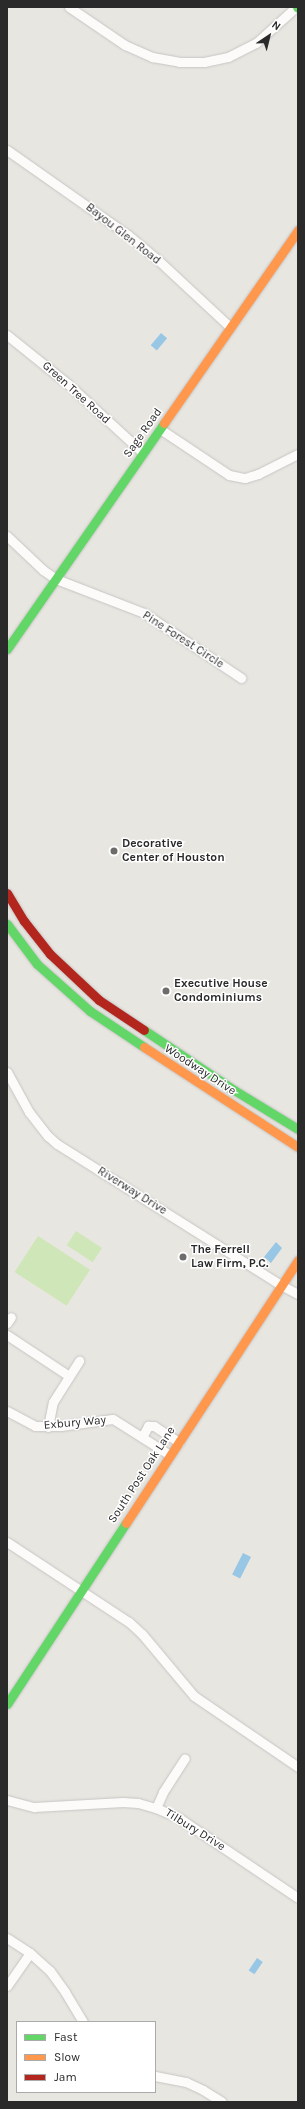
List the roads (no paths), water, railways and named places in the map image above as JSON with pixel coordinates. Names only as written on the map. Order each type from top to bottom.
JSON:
[{"type":"main road","name":"Sage Road","points":[[7,649],[298,230]]},
{"type":"main road","name":"Woodway Drive","points":[[7,893],[24,921],[50,954],[99,1000],[226,1084],[298,1129]]},
{"type":"main road","name":"Woodway Drive","points":[[7,924],[37,964],[90,1011],[218,1097],[298,1147]]},
{"type":"main road","points":[[90,1011],[99,1000]]},
{"type":"main road","points":[[218,1097],[226,1084]]},
{"type":"main road","name":"South Post Oak Lane","points":[[7,1703],[298,1260]]},
{"type":"street","points":[[69,7],[125,45],[152,57],[179,62],[204,62],[228,57],[256,43],[297,7]]},
{"type":"street","name":"Bayou Glen Road","points":[[7,150],[128,235],[158,260],[230,327]]},
{"type":"street","name":"Green Tree Road","points":[[7,335],[68,384],[143,453]]},
{"type":"street","points":[[160,429],[229,475],[245,478],[258,474],[298,454]]},
{"type":"street","name":"Pine Forest Circle","points":[[7,536],[43,570],[56,579],[144,613],[241,678]]},
{"type":"street","name":"Riverway Drive","points":[[7,1072],[29,1112],[48,1136],[57,1144],[281,1285],[298,1294]]},
{"type":"street","points":[[7,1335],[69,1376]]},
{"type":"street","points":[[48,1427],[54,1402],[79,1360]]},
{"type":"street","name":"Exbury Way","points":[[7,1411],[35,1426],[48,1427],[113,1419],[170,1455]]},
{"type":"street","points":[[142,1437],[148,1426],[154,1426],[179,1442]]},
{"type":"street","points":[[7,1542],[129,1622],[142,1634],[194,1696],[298,1767]]},
{"type":"street","points":[[156,1808],[163,1792],[185,1758]]},
{"type":"street","name":"Tilbury Drive","points":[[7,1800],[34,1807],[123,1802],[138,1803],[156,1808],[179,1818],[298,1898]]},
{"type":"street","points":[[7,1938],[30,1953],[50,1971],[82,2021]]},
{"type":"street","points":[[7,1986],[30,1953]]},
{"type":"street","points":[[156,2076],[186,2082],[204,2090],[222,2102]]},
{"type":"water","points":[[161,333],[167,338],[157,350],[151,345]]},
{"type":"water","points":[[276,1242],[282,1248],[271,1263],[264,1257]]},
{"type":"water","points":[[243,1553],[251,1557],[240,1578],[232,1574]]},
{"type":"water","points":[[257,1958],[263,1962],[254,1974],[249,1970]]},
{"type":"place","name":"Decorative Center of Houston","points":[[114,851]]},
{"type":"place","name":"Executive House Condominiums","points":[[166,991]]},
{"type":"place","name":"The Ferrell Law Firm, P.C.","points":[[183,1257]]}]
